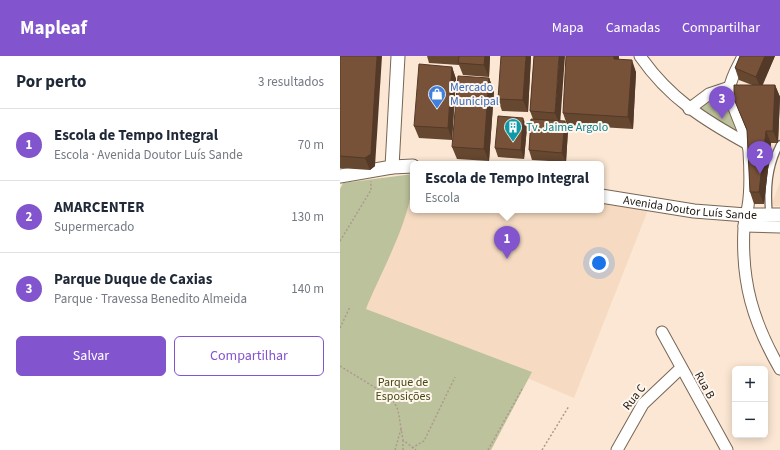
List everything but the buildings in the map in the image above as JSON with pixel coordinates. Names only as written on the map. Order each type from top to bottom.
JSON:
[{"type":"street","points":[[392,167],[398,56]]},
{"type":"street","points":[[640,56],[667,90],[689,109],[748,144]]},
{"type":"street","points":[[743,56],[730,87],[733,101],[748,144],[749,194],[745,221],[744,260],[747,288],[754,315],[764,342],[780,369]]},
{"type":"street","points":[[689,109],[709,94],[730,87]]},
{"type":"street","points":[[340,176],[392,167],[410,166]]},
{"type":"street","name":"Avenida Doutor Luís Sande","points":[[604,196],[745,221],[774,215]]},
{"type":"street","points":[[745,221],[780,227]]},
{"type":"street","name":"Rua B","points":[[662,332],[727,450]]},
{"type":"street","name":"Rua C","points":[[617,450],[643,404],[681,368]]},
{"type":"lane","points":[[774,215],[768,182],[771,164],[780,144]]},
{"type":"path","points":[[340,241],[371,190],[372,171]]},
{"type":"path","points":[[340,328],[350,307]]},
{"type":"path","points":[[340,366],[392,398],[398,410],[403,440],[403,450]]},
{"type":"path","points":[[412,448],[424,441],[455,377]]},
{"type":"path","points":[[488,450],[522,389]]},
{"type":"path","points":[[542,450],[569,406]]},
{"type":"path","points":[[395,450],[401,427]]},
{"type":"path","points":[[403,440],[416,450]]},
{"type":"shaded area","points":[[780,182],[780,206],[771,206]]},
{"type":"shaded area","points":[[410,196],[410,213],[604,213],[604,203],[648,210],[574,398],[366,309]]},
{"type":"green space","points":[[729,87],[748,144],[690,109]]},
{"type":"green space","name":"Parque de Esposições","points":[[410,174],[410,200],[408,208],[396,243],[366,309],[532,372],[491,450],[340,450],[340,189],[343,183]]},
{"type":"place","name":"Mercado Municipal","points":[[437,109]]},
{"type":"place","name":"Parque Duque de Caxias","points":[[722,119]]},
{"type":"place","name":"Tv. Jaime Argolo","points":[[513,142]]},
{"type":"place","name":"AMARCENTER","points":[[760,174]]},
{"type":"place","name":"Escola de Tempo Integral","points":[[507,259]]}]
